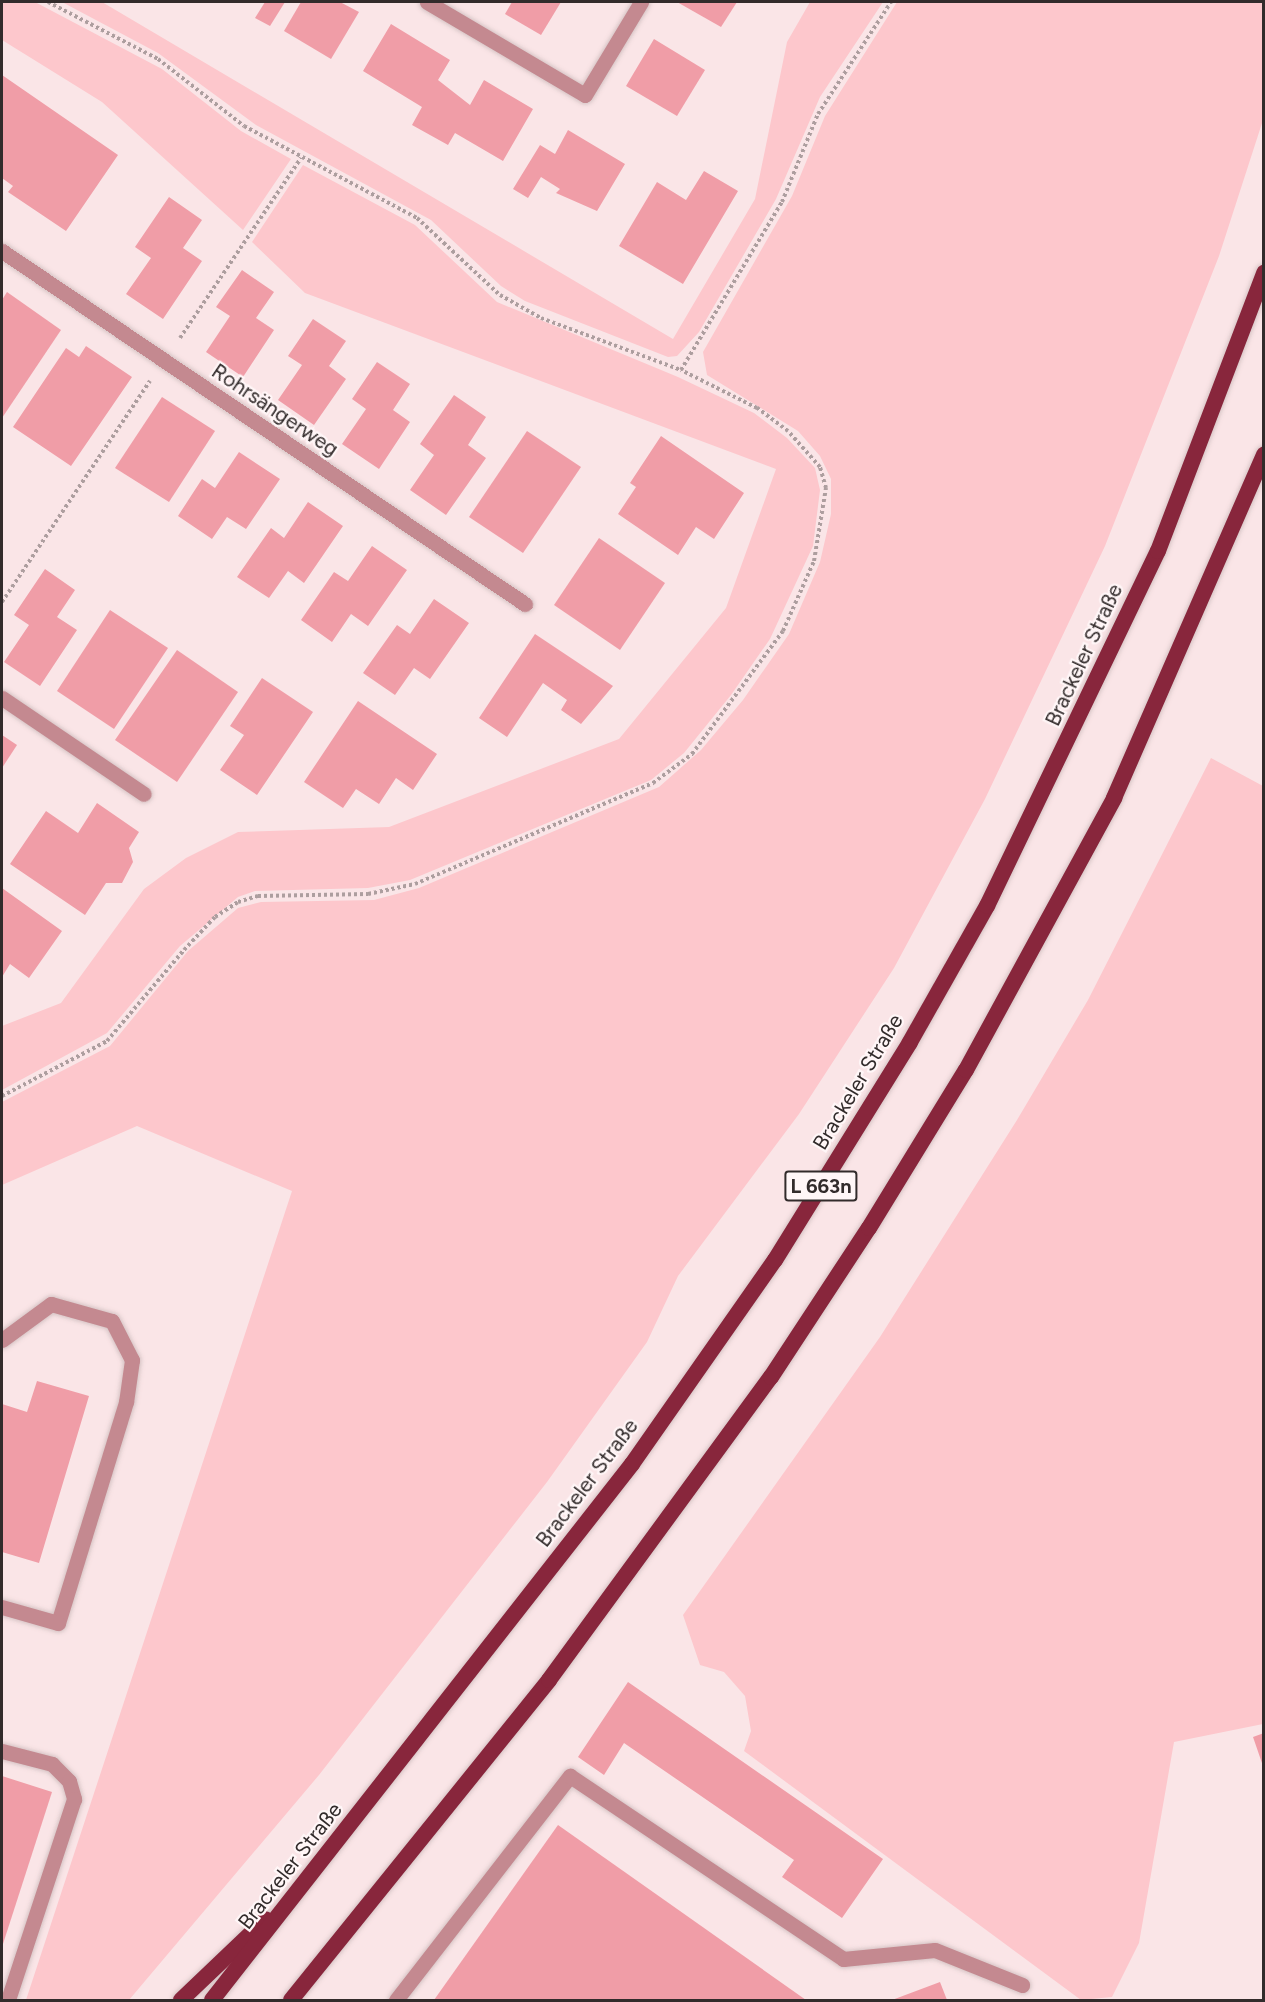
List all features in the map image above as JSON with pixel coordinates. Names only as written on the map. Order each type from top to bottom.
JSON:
[{"type":"highway","name":"Brackeler Straße","points":[[212,2001],[632,1464],[775,1260],[910,1042],[1017,846],[1158,550],[1263,273]]},
{"type":"highway","name":"L 663n","points":[[291,2001],[549,1680],[771,1377],[869,1228],[966,1070],[1114,798],[1263,454]]},
{"type":"highway","points":[[181,2001],[312,1875]]},
{"type":"street","points":[[427,2],[585,95],[640,2]]},
{"type":"street","name":"Rohrsängerweg","points":[[2,251],[525,604]]},
{"type":"street","points":[[2,698],[144,794]]},
{"type":"street","points":[[2,1340],[51,1304],[112,1321],[132,1360],[126,1402],[58,1623],[2,1607]]},
{"type":"street","points":[[2,1751],[52,1764],[69,1780],[74,1799],[8,2001]]},
{"type":"street","points":[[396,2001],[570,1776],[843,1959],[935,1950],[1022,1985]]},
{"type":"path","points":[[2,1096],[107,1041],[200,933],[238,902],[258,896],[368,894],[415,884],[653,783],[692,754],[783,631],[814,561],[826,488],[805,446],[757,408],[681,370],[541,318],[500,295],[417,218],[244,126],[158,59],[48,2]]},
{"type":"path","points":[[681,370],[782,202],[818,114],[891,2]]},
{"type":"shaded area","points":[[2,2],[35,2],[162,69],[241,131],[291,159],[243,230],[102,102],[2,40]]},
{"type":"shaded area","points":[[62,2],[102,2],[673,339],[755,199],[787,42],[810,2],[883,2],[820,97],[776,199],[699,332],[677,356],[668,357],[525,301],[501,286],[431,220],[256,125],[158,53]]},
{"type":"shaded area","points":[[897,2],[1263,2],[1263,120],[1219,256],[1105,546],[985,799],[894,968],[799,1114],[678,1276],[647,1342],[547,1482],[319,1775],[129,2000],[26,2000],[292,1191],[137,1126],[2,1185],[2,1102],[110,1046],[188,951],[238,908],[261,902],[374,900],[419,888],[659,787],[701,750],[743,700],[789,634],[820,562],[831,514],[831,479],[820,456],[798,431],[707,375],[703,352],[792,196],[825,116]]},
{"type":"shaded area","points":[[303,165],[415,225],[497,302],[678,377],[754,413],[787,438],[815,468],[820,490],[813,546],[770,639],[731,695],[684,753],[651,780],[410,880],[368,888],[255,891],[238,897],[180,946],[107,1033],[2,1090],[2,1026],[61,1003],[144,889],[186,858],[238,832],[389,827],[619,739],[726,608],[776,469],[305,293],[252,242]]},
{"type":"shaded area","points":[[1211,758],[1263,786],[1263,1724],[1174,1742],[1139,1943],[1112,1997],[1081,2000],[744,1751],[751,1731],[745,1696],[724,1672],[700,1665],[683,1615],[880,1337],[1017,1120],[1088,1000]]},
{"type":"building","points":[[265,2],[285,2],[270,26],[255,18]]},
{"type":"building","points":[[301,2],[340,2],[359,12],[331,59],[284,31]]},
{"type":"building","points":[[512,2],[561,2],[541,35],[505,14]]},
{"type":"building","points":[[677,2],[737,2],[721,27]]},
{"type":"building","points":[[391,24],[450,60],[438,80],[470,105],[484,80],[533,109],[503,161],[455,133],[448,145],[412,125],[422,107],[363,71]]},
{"type":"building","points":[[654,39],[705,70],[677,116],[626,86]]},
{"type":"building","points":[[2,75],[118,155],[66,231],[8,192],[13,186],[2,178]]},
{"type":"building","points":[[568,130],[625,164],[597,211],[556,193],[560,189],[541,177],[528,198],[513,189],[540,145],[555,154]]},
{"type":"building","points":[[704,171],[738,191],[683,284],[619,246],[657,182],[686,200]]},
{"type":"building","points":[[169,197],[202,220],[183,248],[202,261],[163,319],[126,294],[151,258],[135,247]]},
{"type":"building","points":[[242,270],[274,292],[256,318],[274,330],[243,377],[206,352],[230,316],[216,307]]},
{"type":"building","points":[[7,292],[61,330],[2,418],[2,300]]},
{"type":"building","points":[[313,319],[346,341],[329,366],[346,379],[314,425],[278,400],[302,365],[288,356]]},
{"type":"building","points":[[86,346],[132,377],[71,466],[13,427],[66,348],[79,357]]},
{"type":"building","points":[[377,362],[410,384],[393,410],[410,422],[379,469],[342,444],[366,409],[352,399]]},
{"type":"building","points":[[454,395],[486,417],[468,445],[486,458],[446,515],[410,490],[434,455],[420,444]]},
{"type":"building","points":[[162,397],[215,431],[169,502],[115,468]]},
{"type":"building","points":[[527,431],[581,467],[523,553],[469,517]]},
{"type":"building","points":[[661,436],[744,493],[714,539],[696,527],[678,555],[618,514],[636,487],[630,483]]},
{"type":"building","points":[[239,452],[280,479],[246,529],[227,517],[212,539],[178,516],[202,479],[215,488]]},
{"type":"building","points":[[308,502],[343,526],[304,583],[288,571],[269,598],[237,577],[271,528],[284,538]]},
{"type":"building","points":[[599,538],[665,583],[620,650],[554,605]]},
{"type":"building","points":[[372,546],[407,570],[368,626],[351,614],[332,642],[301,620],[334,572],[348,581]]},
{"type":"building","points":[[45,569],[75,590],[57,617],[77,630],[40,686],[4,662],[29,625],[14,615]]},
{"type":"building","points":[[434,599],[469,623],[430,679],[414,668],[395,695],[363,673],[397,625],[410,634]]},
{"type":"building","points":[[110,610],[168,648],[114,729],[57,691]]},
{"type":"building","points":[[535,634],[613,686],[581,724],[561,710],[567,700],[543,683],[507,737],[479,718]]},
{"type":"building","points":[[177,650],[238,692],[177,782],[115,740]]},
{"type":"building","points":[[262,678],[313,712],[257,795],[220,770],[244,735],[230,726]]},
{"type":"building","points":[[358,701],[437,754],[413,790],[396,778],[379,804],[356,789],[343,808],[304,782]]},
{"type":"building","points":[[2,735],[17,745],[2,768]]},
{"type":"building","points":[[97,803],[139,832],[129,848],[133,862],[122,883],[106,883],[85,915],[10,864],[46,811],[78,833]]},
{"type":"building","points":[[2,888],[62,931],[29,978],[10,964],[2,977]]},
{"type":"building","points":[[37,1381],[89,1396],[39,1563],[2,1552],[2,1404],[27,1412]]},
{"type":"building","points":[[628,1682],[883,1859],[842,1918],[782,1877],[794,1860],[624,1743],[604,1775],[578,1757]]},
{"type":"building","points":[[1264,1733],[1264,1766],[1263,1766],[1253,1737]]},
{"type":"building","points":[[2,1776],[52,1792],[2,1947]]},
{"type":"building","points":[[558,1825],[806,2000],[434,2000]]},
{"type":"building","points":[[940,1982],[947,2000],[892,2000]]}]
